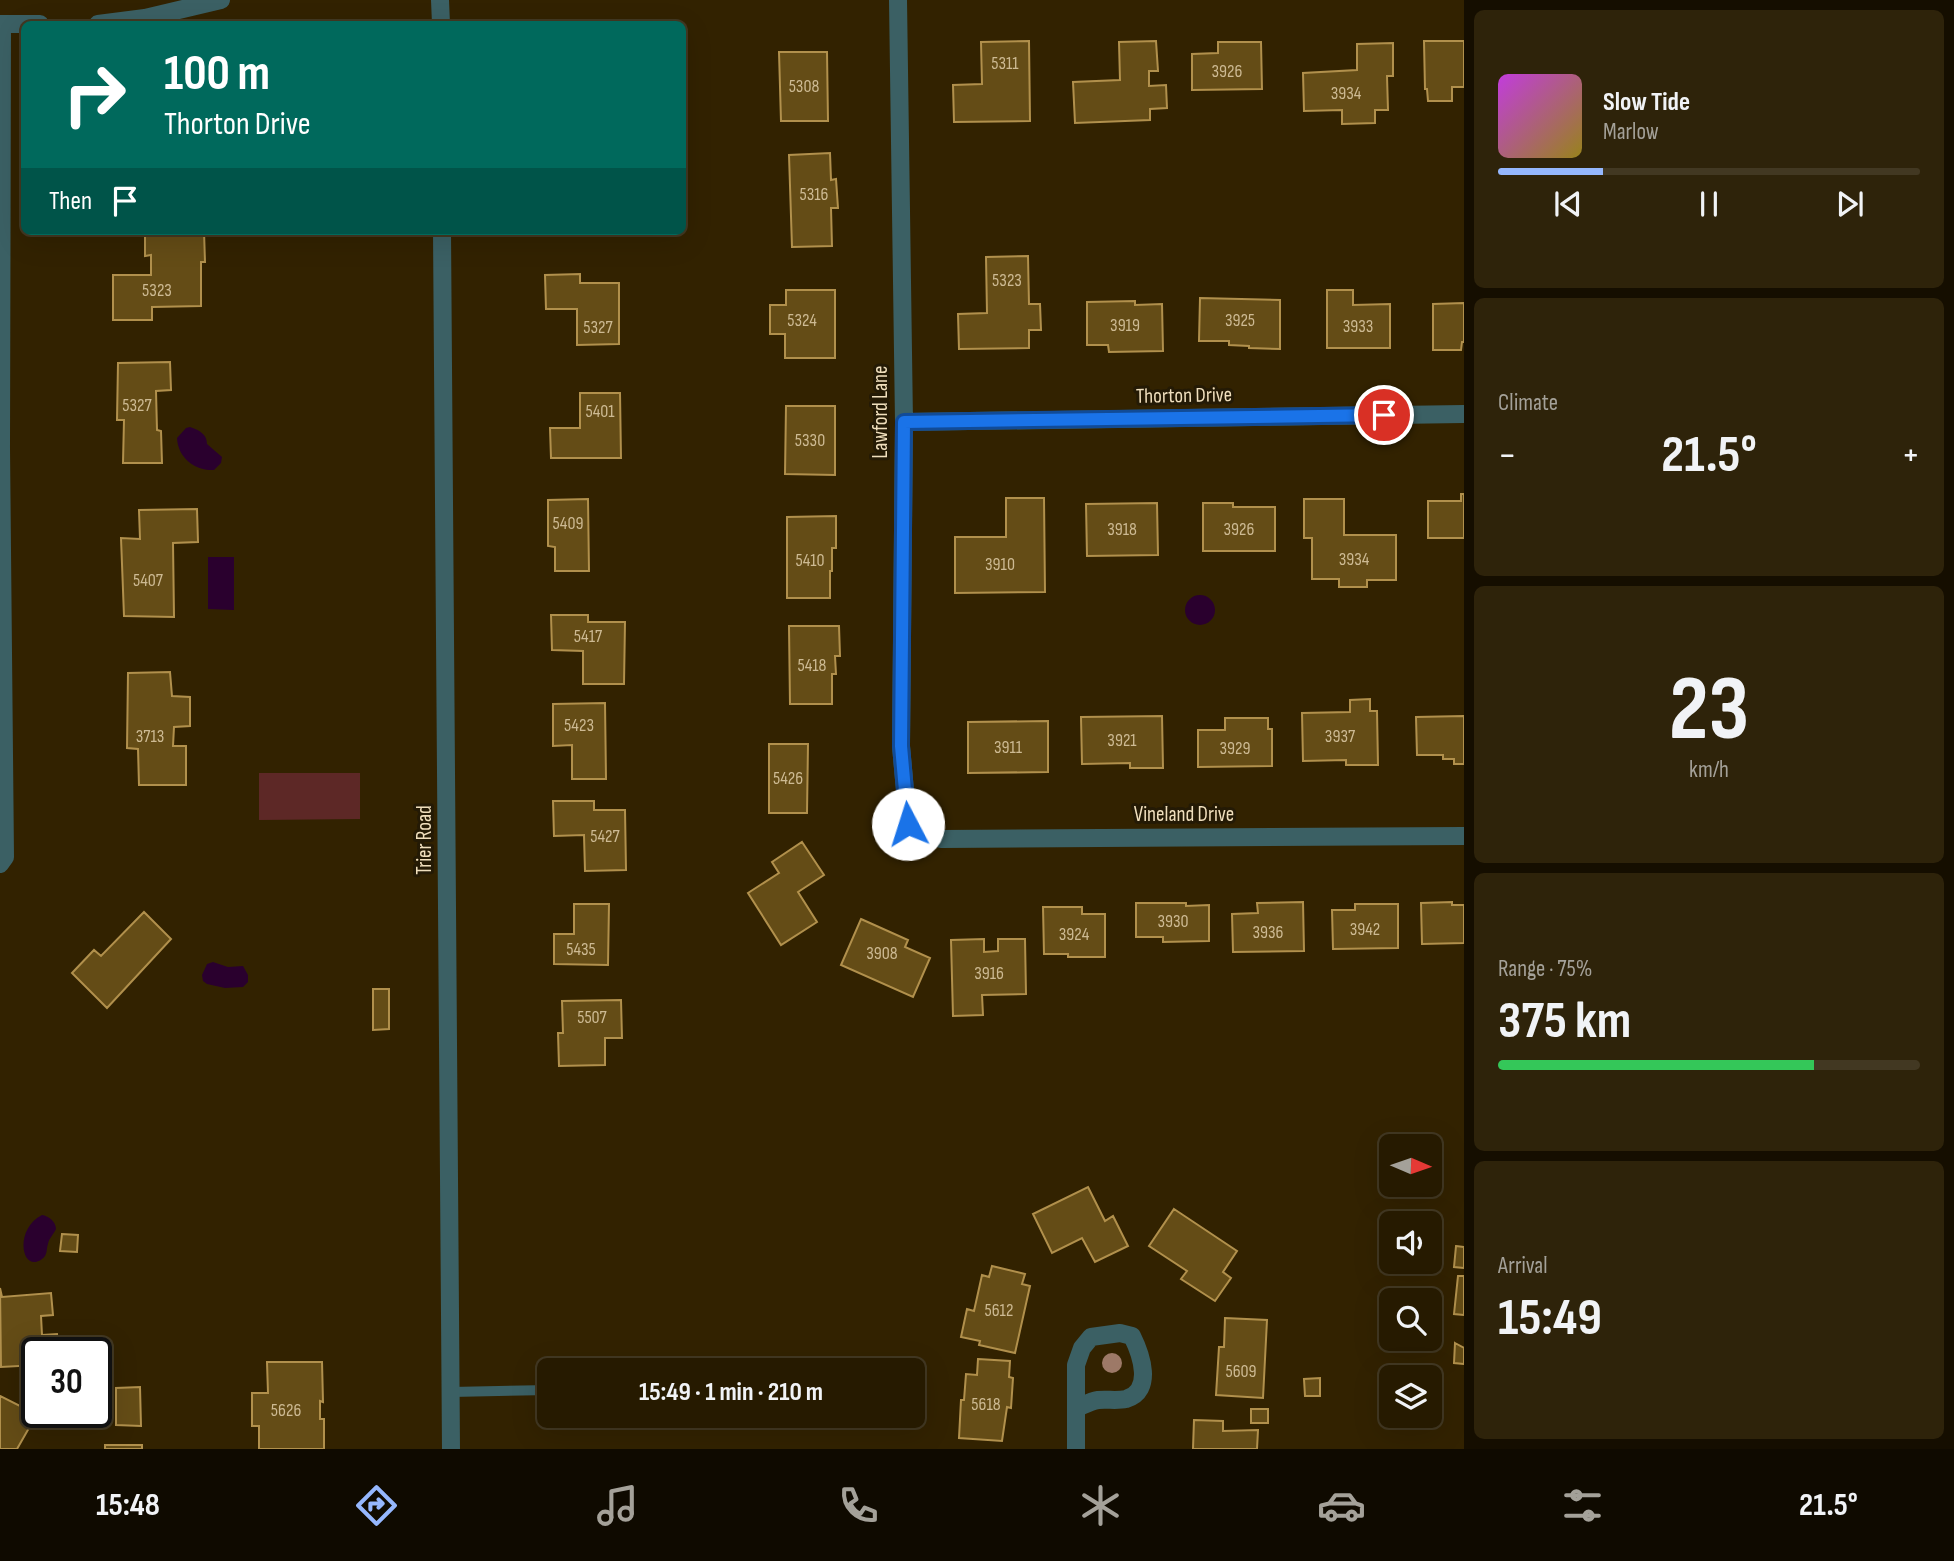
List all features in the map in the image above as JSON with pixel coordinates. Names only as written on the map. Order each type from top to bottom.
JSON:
[{"type":"street","points":[[440,0],[440,21]]},
{"type":"street","name":"Lawford Lane","points":[[898,0],[904,422],[901,746],[908,824]]},
{"type":"street","points":[[122,21],[215,1]]},
{"type":"street","points":[[3,860],[1,24],[21,24]]},
{"type":"street","name":"Trier Road","points":[[442,235],[451,1449]]},
{"type":"street","name":"Thorton Drive","points":[[904,422],[1464,414]]},
{"type":"street","name":"Vineland Drive","points":[[908,824],[941,839],[1464,836]]},
{"type":"street","points":[[1076,1449],[1076,1365],[1082,1348],[1091,1337],[1120,1333],[1132,1336],[1139,1349],[1144,1371],[1139,1390],[1127,1399],[1096,1400],[1077,1408]]},
{"type":"lane","points":[[451,1392],[537,1390]]},
{"type":"shaded area","points":[[190,427],[202,433],[207,444],[222,457],[221,463],[214,470],[194,466],[181,452],[177,438]]},
{"type":"shaded area","points":[[208,557],[234,557],[234,610],[208,609]]},
{"type":"shaded area","points":[[1200,595],[1211,599],[1215,610],[1211,621],[1200,625],[1189,621],[1185,610],[1189,599]]},
{"type":"shaded area","points":[[259,773],[360,773],[360,819],[259,820]]},
{"type":"shaded area","points":[[213,962],[228,967],[243,966],[248,982],[243,987],[225,988],[207,984],[202,975],[207,964]]},
{"type":"shaded area","points":[[42,1215],[52,1220],[56,1229],[45,1256],[35,1262],[29,1261],[24,1239],[33,1222]]},
{"type":"building","points":[[1029,41],[1030,121],[954,122],[953,85],[982,84],[981,42]]},
{"type":"building","points":[[1156,41],[1158,71],[1149,71],[1149,86],[1166,85],[1167,108],[1150,109],[1150,120],[1075,123],[1073,82],[1120,80],[1119,42]]},
{"type":"building","points":[[1424,41],[1464,41],[1464,87],[1452,87],[1452,101],[1428,101],[1425,89]]},
{"type":"building","points":[[1218,42],[1261,42],[1262,89],[1192,90],[1192,54],[1218,53]]},
{"type":"building","points":[[1393,43],[1393,76],[1387,76],[1388,110],[1375,110],[1375,123],[1342,124],[1342,110],[1304,111],[1303,73],[1357,70],[1357,44]]},
{"type":"building","points":[[779,52],[827,52],[828,121],[781,121]]},
{"type":"building","points":[[830,153],[831,180],[836,179],[838,208],[831,208],[832,246],[792,247],[789,155]]},
{"type":"building","points":[[145,235],[204,235],[201,306],[152,307],[152,320],[113,320],[113,275],[151,275],[151,255],[145,256]]},
{"type":"building","points":[[1028,256],[1029,304],[1040,304],[1041,330],[1029,330],[1029,348],[959,349],[958,314],[987,313],[986,257]]},
{"type":"building","points":[[580,274],[580,283],[619,283],[619,344],[577,345],[577,309],[546,309],[545,275]]},
{"type":"building","points":[[786,290],[835,290],[835,358],[785,358],[785,334],[770,334],[770,305],[786,305]]},
{"type":"building","points":[[1327,290],[1353,290],[1353,305],[1390,304],[1390,348],[1327,348]]},
{"type":"building","points":[[1200,298],[1280,300],[1280,349],[1229,345],[1229,341],[1199,341]]},
{"type":"building","points":[[1135,301],[1135,305],[1162,304],[1163,351],[1109,352],[1108,345],[1087,345],[1087,302]]},
{"type":"building","points":[[1464,303],[1464,342],[1461,350],[1433,350],[1433,304]]},
{"type":"building","points":[[170,362],[171,390],[156,391],[157,430],[161,431],[162,463],[123,463],[124,420],[117,420],[118,363]]},
{"type":"building","points":[[580,393],[620,393],[621,458],[551,458],[550,428],[580,428]]},
{"type":"building","points":[[786,406],[835,406],[835,475],[785,474]]},
{"type":"building","points":[[1461,494],[1464,494],[1464,538],[1428,538],[1428,501],[1461,501]]},
{"type":"building","points":[[1006,498],[1044,498],[1045,592],[955,593],[955,537],[1006,537]]},
{"type":"building","points":[[588,499],[589,571],[555,571],[555,547],[548,546],[548,500]]},
{"type":"building","points":[[1304,499],[1344,499],[1344,535],[1396,535],[1396,580],[1367,580],[1367,587],[1339,587],[1339,579],[1312,579],[1312,538],[1304,538]]},
{"type":"building","points":[[1157,503],[1158,555],[1087,556],[1086,504]]},
{"type":"building","points":[[1203,503],[1233,503],[1233,507],[1275,507],[1275,551],[1203,551]]},
{"type":"building","points":[[197,509],[198,542],[173,543],[174,617],[124,616],[121,538],[140,539],[139,510]]},
{"type":"building","points":[[836,516],[836,548],[832,548],[830,598],[787,598],[787,517]]},
{"type":"building","points":[[551,615],[588,615],[588,622],[625,622],[624,684],[583,684],[583,651],[552,650]]},
{"type":"building","points":[[789,626],[839,626],[840,656],[835,656],[836,674],[832,674],[832,704],[790,704]]},
{"type":"building","points":[[170,672],[172,696],[190,697],[190,726],[174,727],[173,746],[186,746],[186,785],[139,785],[138,749],[127,748],[128,673]]},
{"type":"building","points":[[1370,699],[1370,711],[1377,711],[1378,765],[1346,765],[1346,760],[1303,761],[1302,713],[1350,712],[1350,700]]},
{"type":"building","points":[[605,703],[606,779],[572,779],[572,745],[553,746],[553,704]]},
{"type":"building","points":[[1162,716],[1163,768],[1130,768],[1130,763],[1082,764],[1081,717]]},
{"type":"building","points":[[1464,716],[1464,764],[1454,764],[1454,759],[1443,759],[1443,755],[1417,755],[1416,717]]},
{"type":"building","points":[[1225,718],[1268,718],[1268,729],[1272,729],[1272,766],[1198,767],[1198,730],[1225,730]]},
{"type":"building","points":[[1048,721],[1048,772],[968,773],[968,722]]},
{"type":"building","points":[[769,744],[808,744],[807,813],[769,813]]},
{"type":"building","points":[[553,801],[594,801],[594,810],[625,810],[626,870],[585,871],[584,835],[554,836]]},
{"type":"building","points":[[802,842],[824,875],[798,892],[817,922],[781,945],[748,893],[779,873],[772,862]]},
{"type":"building","points":[[1303,902],[1304,951],[1233,952],[1232,914],[1258,913],[1257,903]]},
{"type":"building","points":[[1452,902],[1452,905],[1464,905],[1464,943],[1422,944],[1421,903]]},
{"type":"building","points":[[1136,903],[1209,905],[1209,941],[1163,942],[1163,937],[1136,937]]},
{"type":"building","points":[[574,904],[609,904],[608,965],[554,964],[554,934],[574,934]]},
{"type":"building","points":[[1355,904],[1398,904],[1398,948],[1333,949],[1332,910],[1355,910]]},
{"type":"building","points":[[1043,907],[1082,907],[1082,914],[1105,914],[1105,957],[1044,954]]},
{"type":"building","points":[[144,912],[171,939],[107,1008],[72,973],[94,950],[101,956]]},
{"type":"building","points":[[861,919],[908,940],[905,947],[930,958],[913,997],[841,965]]},
{"type":"building","points":[[984,939],[984,952],[998,951],[998,939],[1025,939],[1026,994],[982,995],[983,1015],[953,1016],[951,940]]},
{"type":"building","points":[[373,989],[389,989],[389,1029],[373,1030]]},
{"type":"building","points":[[621,1000],[622,1038],[605,1038],[605,1065],[559,1066],[558,1033],[563,1033],[562,1001]]},
{"type":"building","points":[[1088,1187],[1105,1221],[1113,1216],[1128,1246],[1095,1262],[1082,1238],[1052,1253],[1033,1214]]},
{"type":"building","points":[[1174,1209],[1237,1251],[1223,1272],[1231,1278],[1215,1301],[1181,1279],[1187,1271],[1149,1246]]},
{"type":"building","points":[[62,1234],[78,1235],[77,1252],[60,1251]]},
{"type":"building","points":[[1456,1246],[1464,1247],[1464,1268],[1454,1267]]},
{"type":"building","points":[[992,1266],[1025,1274],[1022,1284],[1030,1286],[1015,1353],[979,1345],[980,1341],[961,1337],[967,1309],[974,1311],[982,1275],[989,1277]]},
{"type":"building","points":[[1458,1276],[1464,1276],[1464,1315],[1454,1314]]},
{"type":"building","points":[[0,1288],[2,1297],[51,1293],[53,1315],[41,1316],[42,1335],[57,1334],[57,1337],[21,1337],[21,1366],[1,1367]]},
{"type":"building","points":[[1225,1318],[1267,1320],[1263,1398],[1216,1395],[1219,1347],[1224,1347]]},
{"type":"building","points":[[1455,1343],[1464,1348],[1464,1364],[1454,1363]]},
{"type":"building","points":[[978,1359],[1010,1361],[1009,1377],[1013,1378],[1011,1408],[1007,1407],[1002,1441],[959,1438],[961,1400],[964,1400],[966,1374],[977,1375]]},
{"type":"building","points":[[267,1362],[322,1362],[323,1402],[320,1401],[320,1419],[324,1419],[324,1449],[259,1449],[259,1426],[252,1426],[252,1393],[268,1393]]},
{"type":"building","points":[[1320,1378],[1320,1396],[1305,1396],[1304,1379]]},
{"type":"building","points":[[140,1387],[141,1426],[116,1425],[116,1388]]},
{"type":"building","points":[[0,1396],[21,1406],[21,1428],[29,1428],[17,1449],[0,1449]]},
{"type":"building","points":[[1251,1409],[1268,1409],[1268,1423],[1251,1423]]},
{"type":"building","points":[[1194,1420],[1223,1421],[1223,1431],[1258,1430],[1257,1449],[1193,1449]]},
{"type":"building","points":[[105,1445],[142,1445],[142,1449],[105,1449]]},
{"type":"route","points":[[908,824],[901,746],[904,422],[1384,415]]}]
